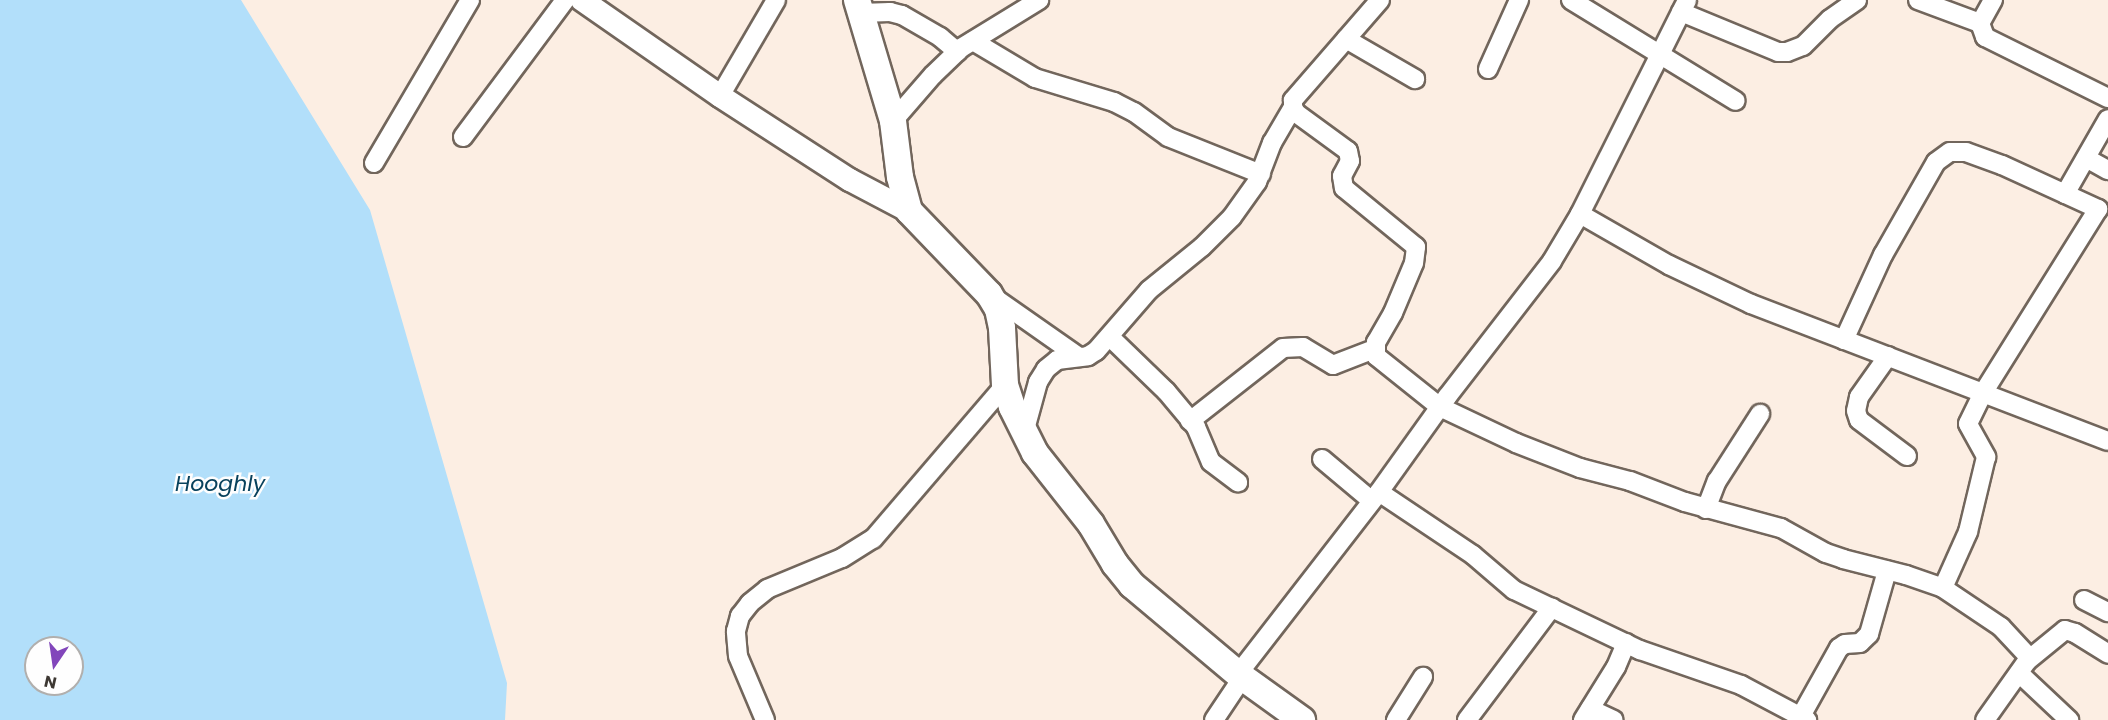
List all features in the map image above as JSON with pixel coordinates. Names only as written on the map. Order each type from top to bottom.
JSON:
[{"type":"main road","points":[[859,7],[893,121],[900,177],[909,211],[989,294],[998,309],[1002,328],[1005,385],[1024,433],[1035,453],[1091,524],[1115,564],[1132,585],[1240,676],[1302,720]]},
{"type":"street","points":[[374,163],[470,0]]},
{"type":"street","points":[[463,137],[566,0]]},
{"type":"street","points":[[582,0],[720,96],[850,180],[909,211]]},
{"type":"street","points":[[720,96],[776,0]]},
{"type":"street","points":[[893,121],[933,75],[958,52],[973,40],[1039,0]]},
{"type":"street","points":[[1380,0],[1293,100],[1293,107],[1296,113],[1348,151],[1350,161],[1342,176],[1344,188],[1416,247],[1414,263],[1374,350],[1383,364],[1440,407],[1516,443],[1580,468],[1630,481],[1706,509],[1766,523],[1826,553],[1943,588],[2001,627],[2024,649],[2023,667],[2069,720]]},
{"type":"street","points":[[1488,69],[1519,0]]},
{"type":"street","points":[[1571,0],[1736,100]]},
{"type":"street","points":[[1214,720],[1240,676],[1440,407],[1535,287],[1580,214],[1684,6],[1778,52],[1787,52],[1803,46],[1830,19],[1857,0]]},
{"type":"street","points":[[1918,0],[1980,23]]},
{"type":"street","points":[[1993,0],[1980,23],[1985,37],[1995,44],[2108,98]]},
{"type":"street","points":[[859,7],[902,15],[933,32],[958,52]]},
{"type":"street","points":[[1346,39],[1415,79]]},
{"type":"street","points":[[973,40],[1035,78],[1114,102],[1134,112],[1168,137],[1261,174]]},
{"type":"street","points":[[1024,433],[1038,382],[1046,369],[1057,360],[1079,357],[1096,351],[1149,290],[1202,247],[1232,218],[1261,174],[1272,143],[1293,107]]},
{"type":"street","points":[[2065,194],[2108,119]]},
{"type":"street","points":[[1844,340],[1883,255],[1936,162],[1950,152],[1966,152],[2002,165],[2098,209],[1983,393],[1968,424],[1986,457],[1968,532],[1943,588]]},
{"type":"street","points":[[2085,158],[2108,170]]},
{"type":"street","points":[[1580,214],[1669,265],[1751,304],[2108,441]]},
{"type":"street","points":[[989,294],[1079,357]]},
{"type":"street","points":[[1110,337],[1166,391],[1190,421],[1211,462],[1238,482]]},
{"type":"street","points":[[1190,421],[1283,348],[1303,347],[1333,365],[1374,350]]},
{"type":"street","points":[[1888,356],[1859,397],[1856,411],[1860,420],[1907,456]]},
{"type":"street","points":[[765,720],[738,656],[736,631],[740,616],[750,603],[767,589],[842,558],[873,539],[1005,385]]},
{"type":"street","points":[[1706,509],[1717,480],[1760,414]]},
{"type":"street","points":[[1322,459],[1376,496],[1473,555],[1514,590],[1666,661],[1741,685],[1804,718],[1839,648],[1845,644],[1860,643],[1869,634],[1887,571]]},
{"type":"street","points":[[2084,600],[2108,612]]},
{"type":"street","points":[[1467,720],[1552,607]]},
{"type":"street","points":[[1985,720],[2023,667],[2065,630],[2075,633],[2108,654]]},
{"type":"street","points":[[1614,720],[1587,715],[1616,667],[1626,643]]},
{"type":"street","points":[[1396,720],[1423,677]]},
{"type":"water","name":"Hooghly","points":[[0,0],[241,0],[370,210],[507,683],[505,720],[0,720]]}]
